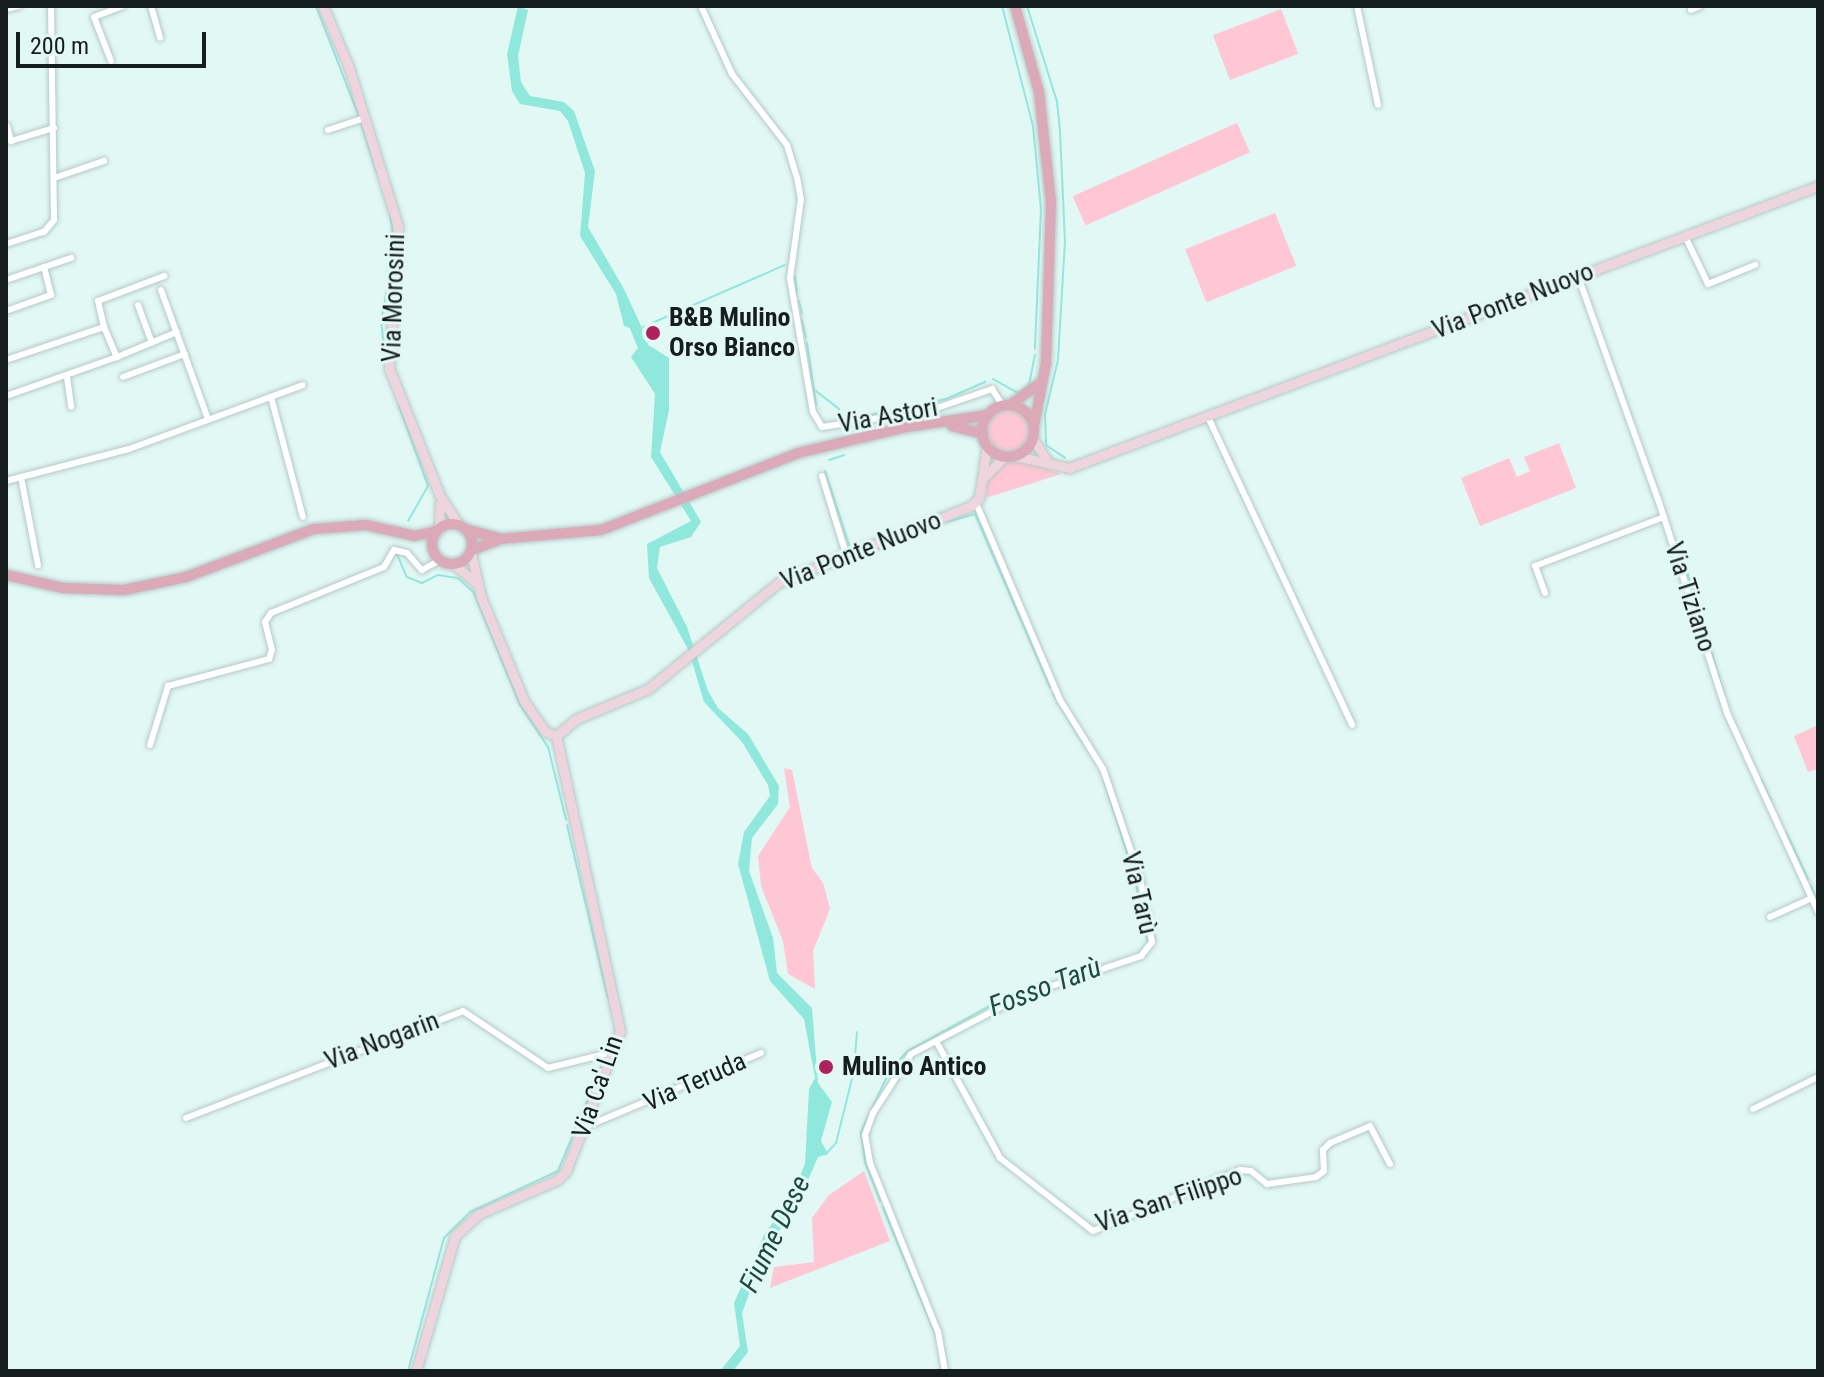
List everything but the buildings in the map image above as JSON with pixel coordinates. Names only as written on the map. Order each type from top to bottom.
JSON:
[{"type":"main road","points":[[988,415],[983,434],[987,445],[1010,456],[1033,439],[1043,380],[1051,242],[1048,162],[1033,62],[1015,6]]},
{"type":"main road","points":[[6,575],[63,588],[124,590],[186,577],[314,529],[366,525],[407,535],[438,557],[454,564],[471,552],[500,539],[585,534],[661,508],[798,453],[988,415],[1043,380]]},
{"type":"main road","points":[[1006,405],[1025,411],[1034,426]]},
{"type":"main road","points":[[930,425],[967,427],[983,434]]},
{"type":"main road","points":[[407,535],[462,527],[500,539]]},
{"type":"main road","points":[[462,527],[471,552]]},
{"type":"main road","points":[[438,530],[438,557]]},
{"type":"street","points":[[6,9],[19,6]]},
{"type":"street","points":[[6,244],[52,226],[54,128],[51,6]]},
{"type":"street","points":[[111,61],[94,17],[123,6]]},
{"type":"street","points":[[151,6],[160,38]]},
{"type":"street","name":"Via Morosini","points":[[323,6],[365,118],[400,245],[390,304],[389,368],[440,496],[462,527]]},
{"type":"street","name":"Via Astori","points":[[701,6],[732,74],[787,145],[797,177],[801,199],[790,278],[813,412],[822,427],[931,410],[992,389],[1006,405]]},
{"type":"street","points":[[1357,6],[1378,105]]},
{"type":"street","points":[[1691,10],[1700,6]]},
{"type":"street","points":[[328,130],[365,118]]},
{"type":"street","points":[[7,126],[11,141],[54,128]]},
{"type":"street","points":[[54,178],[104,161]]},
{"type":"street","name":"Via Ponte Nuovo","points":[[1010,456],[1069,468],[1818,186]]},
{"type":"street","points":[[1685,236],[1708,284],[1755,265]]},
{"type":"street","points":[[6,280],[71,258]]},
{"type":"street","points":[[6,311],[51,295],[44,267]]},
{"type":"street","points":[[117,357],[104,327],[98,301],[164,276]]},
{"type":"street","name":"Via Tiziano","points":[[1577,276],[1664,517],[1727,713],[1818,912]]},
{"type":"street","points":[[161,290],[208,419]]},
{"type":"street","points":[[138,305],[152,343]]},
{"type":"street","points":[[6,360],[104,327]]},
{"type":"street","points":[[6,396],[67,377],[177,332]]},
{"type":"street","points":[[123,377],[185,354]]},
{"type":"street","points":[[67,377],[71,407]]},
{"type":"street","points":[[6,481],[129,449],[303,385]]},
{"type":"street","points":[[271,397],[303,517]]},
{"type":"street","points":[[1208,417],[1352,725]]},
{"type":"street","points":[[1033,439],[1049,464]]},
{"type":"street","points":[[976,503],[987,445]]},
{"type":"street","points":[[979,484],[1010,456]]},
{"type":"street","points":[[822,476],[846,554]]},
{"type":"street","points":[[21,477],[38,565]]},
{"type":"street","name":"Via Morosini","points":[[438,530],[440,496]]},
{"type":"street","name":"Via Ponte Nuovo","points":[[556,736],[576,719],[648,689],[779,582],[976,503]]},
{"type":"street","name":"Via Tarù","points":[[945,1371],[938,1332],[875,1178],[865,1135],[899,1066],[936,1041],[1022,996],[1141,956],[1152,942],[1140,878],[1103,769],[1060,700],[976,503]]},
{"type":"street","points":[[1545,593],[1535,566],[1664,517]]},
{"type":"street","points":[[150,745],[168,686],[269,659],[272,650],[265,622],[271,613],[384,567],[388,553],[394,550],[407,553],[422,570],[438,557]]},
{"type":"street","points":[[471,552],[477,584],[524,701],[545,731],[556,736]]},
{"type":"street","points":[[454,564],[477,584]]},
{"type":"street","name":"Via Ca' Lin","points":[[416,1371],[455,1236],[479,1214],[561,1177],[585,1127],[609,1051],[620,1031],[618,1009],[556,736]]},
{"type":"street","points":[[1770,917],[1812,898]]},
{"type":"street","name":"Via Nogarin","points":[[186,1118],[463,1011],[548,1068],[560,1069],[609,1051]]},
{"type":"street","name":"Via San Filippo","points":[[936,1041],[1000,1158],[1093,1231],[1240,1170],[1251,1171],[1267,1184],[1316,1177],[1324,1171],[1323,1150],[1330,1143],[1370,1126],[1390,1164]]},
{"type":"street","name":"Via Teruda","points":[[585,1127],[761,1053]]},
{"type":"street","points":[[1753,1109],[1818,1077]]},
{"type":"shaded area","points":[[1281,9],[1298,54],[1230,80],[1213,35]]},
{"type":"shaded area","points":[[1237,123],[1250,152],[1086,225],[1073,196]]},
{"type":"shaded area","points":[[1275,213],[1296,266],[1206,302],[1185,249]]},
{"type":"shaded area","points":[[1009,407],[1026,414],[1033,431],[1026,448],[1009,455],[992,448],[985,431],[992,414]]},
{"type":"shaded area","points":[[1559,443],[1576,488],[1480,526],[1461,478],[1509,458],[1517,477],[1530,471],[1524,457]]},
{"type":"shaded area","points":[[1025,461],[1061,474],[986,498],[987,479],[1000,464]]},
{"type":"shaded area","points":[[1818,725],[1818,769],[1808,772],[1794,736]]},
{"type":"shaded area","points":[[784,768],[792,770],[812,868],[823,883],[830,909],[813,951],[815,989],[788,974],[783,941],[761,886],[758,856],[790,807]]},
{"type":"shaded area","points":[[864,1171],[890,1241],[770,1288],[774,1267],[814,1262],[812,1218],[829,1195]]},
{"type":"water","points":[[518,6],[528,10],[518,56],[521,82],[530,96],[564,102],[574,111],[595,171],[588,227],[624,289],[643,330],[624,326],[616,294],[580,236],[585,173],[568,121],[560,111],[520,104],[512,91],[507,54]]},
{"type":"water","points":[[650,346],[669,358],[669,410],[660,452],[701,522],[691,537],[660,547],[657,568],[687,627],[708,691],[718,708],[748,734],[779,786],[778,804],[752,838],[749,871],[773,938],[777,973],[812,1008],[818,1083],[832,1102],[821,1141],[828,1154],[818,1157],[799,1201],[764,1254],[742,1313],[748,1352],[733,1371],[720,1371],[740,1346],[734,1303],[764,1235],[791,1197],[805,1164],[809,1089],[815,1078],[804,1019],[770,981],[738,864],[744,832],[770,796],[768,785],[742,742],[704,702],[689,651],[649,578],[647,544],[691,521],[651,457],[655,394],[631,357],[637,349]]},
{"type":"waterway","points":[[316,6],[359,117]]},
{"type":"waterway","points":[[1002,6],[1033,126],[1041,209],[1035,349]]},
{"type":"waterway","points":[[1027,6],[1057,102],[1060,132],[1065,241],[1058,360],[1045,414],[1046,445],[1065,458]]},
{"type":"waterway","points":[[361,123],[377,174]]},
{"type":"waterway","points":[[390,214],[393,235]]},
{"type":"waterway","name":"Fosso Tarù","points":[[643,327],[785,265]]},
{"type":"waterway","points":[[385,354],[381,322],[391,266]]},
{"type":"waterway","name":"Fosso Tarù","points":[[795,276],[797,292]]},
{"type":"waterway","name":"Fosso Tarù","points":[[799,301],[802,314]]},
{"type":"waterway","name":"Fiume Dese","points":[[632,320],[648,359]]},
{"type":"waterway","name":"Fosso Tarù","points":[[802,320],[806,338]]},
{"type":"waterway","name":"Fosso Tarù","points":[[807,343],[816,404]]},
{"type":"waterway","points":[[993,379],[1018,393],[1029,385],[1035,355]]},
{"type":"waterway","points":[[852,419],[946,399],[985,382]]},
{"type":"waterway","points":[[816,391],[839,409],[841,418]]},
{"type":"waterway","points":[[399,406],[428,486],[408,521]]},
{"type":"waterway","points":[[829,460],[844,455]]},
{"type":"waterway","name":"Fosso Tarù","points":[[825,471],[850,548]]},
{"type":"waterway","name":"Fosso Tarù","points":[[947,522],[975,514],[1050,687]]},
{"type":"waterway","name":"Fosso Tarù","points":[[868,552],[890,544]]},
{"type":"waterway","points":[[397,554],[407,577],[422,583],[438,575],[458,578],[474,593],[520,705],[548,747],[566,820]]},
{"type":"waterway","points":[[1685,566],[1693,590]]},
{"type":"waterway","points":[[1695,598],[1703,622]]},
{"type":"waterway","points":[[1705,630],[1724,694]]},
{"type":"waterway","name":"Fosso Tarù","points":[[1053,694],[1084,744]]},
{"type":"waterway","points":[[1761,779],[1771,800]]},
{"type":"waterway","name":"Fosso Tarù","points":[[1104,781],[1135,878]]},
{"type":"waterway","points":[[567,825],[608,998]]},
{"type":"waterway","points":[[1786,832],[1808,879]]},
{"type":"waterway","name":"Fosso Tarù","points":[[1136,884],[1148,941]]},
{"type":"waterway","points":[[1811,886],[1818,904]]},
{"type":"waterway","name":"Fosso Tarù","points":[[892,1067],[908,1051],[1006,997],[1035,989]]},
{"type":"waterway","points":[[854,1067],[857,1032]]},
{"type":"waterway","points":[[408,1371],[444,1238],[470,1212],[558,1171],[605,1058]]},
{"type":"waterway","name":"Fosso Tarù","points":[[880,1201],[865,1162],[861,1132],[890,1070]]},
{"type":"waterway","points":[[826,1154],[836,1143],[854,1071]]},
{"type":"waterway","name":"Fosso Tarù","points":[[883,1208],[936,1336]]},
{"type":"place","name":"B&B Mulino Orso Bianco","points":[[653,333]]},
{"type":"place","name":"Mulino Antico","points":[[826,1067]]}]
